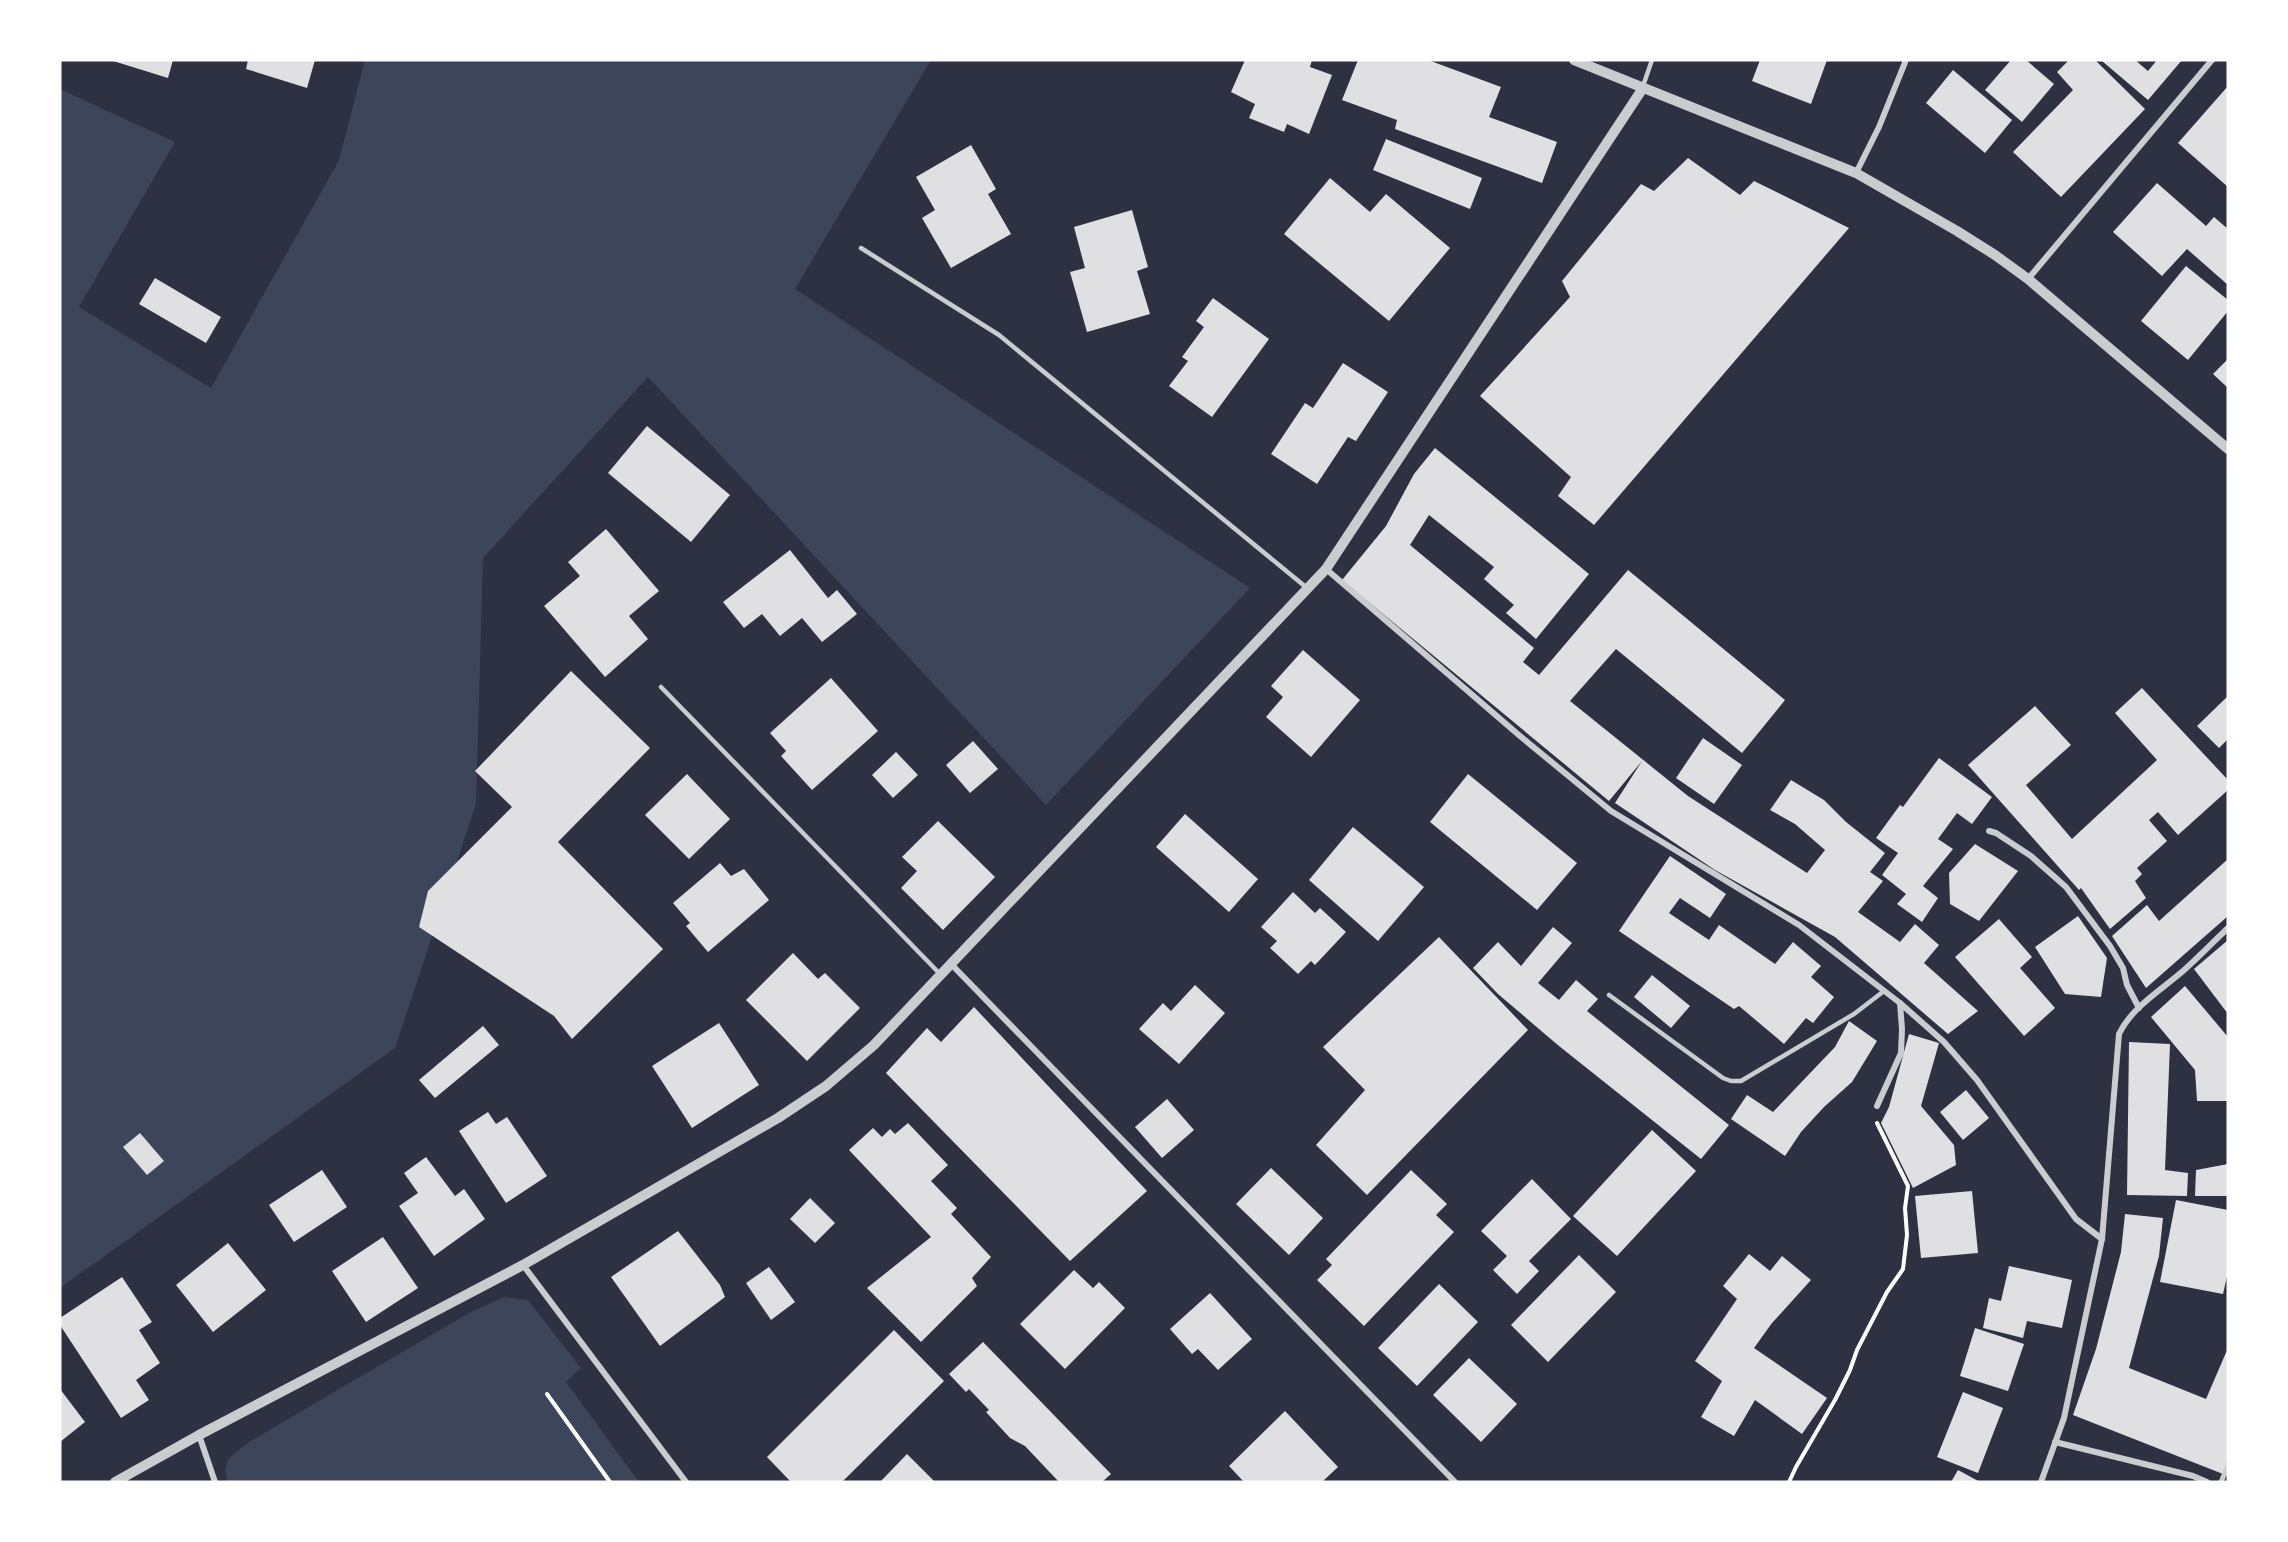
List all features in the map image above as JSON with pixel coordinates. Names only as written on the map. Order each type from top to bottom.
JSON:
[{"type":"street","points":[[1574,60],[1856,173],[1957,231],[2028,279],[2228,449]]},
{"type":"street","points":[[1856,173],[1879,127],[1905,60]]},
{"type":"street","points":[[2028,279],[2211,60]]},
{"type":"street","points":[[115,1482],[199,1435],[523,1265],[778,1118],[826,1086],[874,1045],[1309,590],[1326,569],[1643,88]]},
{"type":"street","points":[[1326,569],[1611,811],[1798,925],[1900,1003],[1944,1042],[1977,1080],[2076,1219],[2102,1239]]},
{"type":"street","points":[[1989,831],[1996,833],[2031,856],[2066,887],[2110,946],[2123,968],[2127,985],[2139,1008]]},
{"type":"street","points":[[2041,1482],[2064,1418],[2102,1239],[2119,1034],[2124,1023],[2139,1008],[2228,928]]},
{"type":"street","points":[[952,965],[1455,1482]]},
{"type":"street","points":[[1877,1106],[1901,1053],[1900,1003]]},
{"type":"street","points":[[523,1265],[686,1482]]},
{"type":"street","points":[[199,1435],[215,1482]]},
{"type":"street","points":[[2055,1442],[2193,1476],[2207,1482]]},
{"type":"street","points":[[2221,1482],[2228,1466]]},
{"type":"lane","points":[[1643,88],[1652,60]]},
{"type":"lane","points":[[861,248],[999,335],[1309,590]]},
{"type":"lane","points":[[661,687],[941,976]]},
{"type":"lane","points":[[1609,995],[1724,1078],[1741,1081],[1854,1014],[1884,991]]},
{"type":"path","points":[[1790,1482],[1796,1467],[1851,1370],[1857,1350],[1887,1292],[1903,1269],[1907,1235],[1905,1208],[1908,1186],[1872,1114],[1876,1117],[1877,1106]]},
{"type":"path","points":[[548,1394],[610,1482]]},
{"type":"shaded area","points":[[365,60],[931,60],[795,289],[1250,588],[1046,805],[648,377],[483,558],[476,804],[395,1048],[60,1288],[60,89],[175,142],[79,307],[211,388],[339,160]]},
{"type":"shaded area","points":[[504,1297],[528,1300],[581,1368],[566,1382],[639,1482],[228,1482],[227,1463],[249,1442],[469,1313]]},
{"type":"building","points":[[110,60],[173,60],[168,78]]},
{"type":"building","points":[[248,60],[315,60],[307,88],[246,69]]},
{"type":"building","points":[[1245,60],[1312,60],[1310,67],[1332,75],[1309,134],[1287,124],[1284,132],[1249,118],[1255,104],[1231,92]]},
{"type":"building","points":[[1358,60],[1428,60],[1501,87],[1489,117],[1557,142],[1542,183],[1395,129],[1397,120],[1342,100]]},
{"type":"building","points":[[1760,60],[1827,60],[1811,104],[1752,81]]},
{"type":"building","points":[[2011,60],[2026,60],[2054,84],[2022,122],[1985,90]]},
{"type":"building","points":[[2069,60],[2095,60],[2145,109],[2061,197],[2013,152],[2073,90],[2057,72]]},
{"type":"building","points":[[2103,60],[2135,60],[2148,71],[2157,60],[2182,60],[2148,100]]},
{"type":"building","points":[[1953,70],[2012,120],[1985,153],[1926,103]]},
{"type":"building","points":[[2228,86],[2228,187],[2178,143]]},
{"type":"building","points":[[1386,139],[1482,178],[1470,209],[1373,170]]},
{"type":"building","points":[[971,145],[996,189],[988,194],[1011,234],[951,268],[922,218],[935,210],[916,177]]},
{"type":"building","points":[[1688,158],[1740,195],[1754,181],[1849,228],[1594,525],[1558,496],[1571,477],[1480,396],[1570,297],[1562,281],[1641,184],[1654,191]]},
{"type":"building","points":[[1330,178],[1370,212],[1386,194],[1450,248],[1389,321],[1284,234]]},
{"type":"building","points":[[2157,183],[2206,226],[2214,217],[2228,229],[2228,285],[2187,249],[2162,276],[2113,232]]},
{"type":"building","points":[[1132,210],[1148,267],[1137,271],[1150,314],[1087,332],[1070,272],[1085,268],[1074,227]]},
{"type":"building","points":[[2186,266],[2228,300],[2228,311],[2188,360],[2141,321]]},
{"type":"building","points":[[155,278],[221,317],[206,343],[139,304]]},
{"type":"building","points":[[1213,298],[1269,339],[1212,417],[1169,386],[1188,361],[1182,357],[1204,327],[1196,321]]},
{"type":"building","points":[[2228,359],[2228,388],[2213,374]]},
{"type":"building","points":[[1343,363],[1388,392],[1356,441],[1348,437],[1317,484],[1271,454],[1305,403],[1313,408]]},
{"type":"building","points":[[647,426],[730,495],[691,542],[608,473]]},
{"type":"building","points":[[1435,448],[1589,574],[1536,639],[1506,613],[1514,605],[1484,579],[1494,567],[1429,515],[1410,545],[1534,648],[1523,662],[1539,675],[1628,570],[1785,700],[1742,753],[1616,649],[1570,701],[1688,796],[1807,873],[1825,850],[1795,824],[1770,810],[1791,780],[1824,800],[1846,822],[1885,853],[1870,872],[1883,881],[1858,912],[1900,942],[1915,924],[1939,945],[1924,963],[1978,1011],[1948,1034],[1835,937],[1715,870],[1615,803],[1642,761],[1609,801],[1342,580],[1386,526],[1414,474]]},
{"type":"building","points":[[606,529],[659,591],[629,616],[648,639],[605,677],[544,606],[580,576],[568,562]]},
{"type":"building","points":[[790,550],[828,598],[837,590],[857,614],[822,642],[802,618],[780,636],[762,614],[744,628],[723,602]]},
{"type":"building","points":[[1303,650],[1360,700],[1311,757],[1266,717],[1283,697],[1271,686]]},
{"type":"building","points":[[571,671],[650,748],[558,842],[663,949],[572,1039],[554,1016],[419,927],[428,891],[512,807],[475,771]]},
{"type":"building","points":[[831,678],[878,731],[812,790],[781,756],[786,751],[770,733]]},
{"type":"building","points":[[2142,688],[2228,780],[2228,790],[2178,835],[2158,812],[2149,820],[2167,841],[2137,868],[2142,874],[2135,881],[2146,898],[2110,929],[2081,888],[2079,890],[1968,765],[2035,706],[2071,745],[2026,785],[2072,839],[2157,760],[2115,713]]},
{"type":"building","points":[[2228,696],[2228,739],[2219,748],[2197,726]]},
{"type":"building","points":[[1703,738],[1742,765],[1714,804],[1676,778]]},
{"type":"building","points":[[973,741],[998,769],[970,793],[946,765]]},
{"type":"building","points":[[896,752],[918,775],[893,798],[872,775]]},
{"type":"building","points":[[1939,758],[1992,797],[1972,824],[1957,813],[1938,839],[1953,849],[1923,886],[1938,898],[1922,922],[1897,904],[1906,894],[1882,875],[1898,853],[1876,838],[1900,805],[1903,807]]},
{"type":"building","points":[[687,774],[730,819],[689,859],[645,815]]},
{"type":"building","points":[[1468,774],[1577,863],[1537,910],[1430,822]]},
{"type":"building","points":[[1185,814],[1258,879],[1229,912],[1156,847]]},
{"type":"building","points":[[938,821],[995,877],[943,930],[901,888],[917,871],[902,857]]},
{"type":"building","points":[[1353,827],[1424,887],[1378,941],[1309,880]]},
{"type":"building","points":[[1975,844],[2018,871],[1979,921],[1950,904],[1949,873]]},
{"type":"building","points":[[1670,856],[1726,894],[1710,918],[1680,898],[1669,913],[1709,940],[1719,925],[1775,964],[1793,942],[1821,966],[1811,977],[1834,997],[1813,1023],[1806,1018],[1784,1044],[1739,1006],[1734,1009],[1619,931]]},
{"type":"building","points":[[2228,859],[2228,916],[2146,988],[2112,936],[2147,905],[2159,921]]},
{"type":"building","points":[[720,863],[731,876],[744,869],[769,900],[708,952],[686,926],[690,923],[673,903]]},
{"type":"building","points":[[1293,892],[1315,913],[1320,908],[1346,932],[1315,965],[1311,961],[1298,974],[1270,948],[1277,941],[1261,927]]},
{"type":"building","points":[[2078,916],[2107,958],[2101,997],[2065,994],[2035,947]]},
{"type":"building","points":[[1999,919],[2032,957],[2020,968],[2055,1008],[2024,1036],[1955,957]]},
{"type":"building","points":[[1553,927],[1572,943],[1538,983],[1559,1000],[1576,980],[1598,999],[1587,1011],[1729,1125],[1701,1159],[1559,1046],[1498,994],[1473,968],[1498,942],[1521,966]]},
{"type":"building","points":[[1439,937],[1528,1030],[1367,1195],[1316,1145],[1365,1090],[1323,1047]]},
{"type":"building","points":[[2228,940],[2228,1014],[2194,969]]},
{"type":"building","points":[[793,953],[818,979],[825,973],[860,1008],[807,1061],[746,1000]]},
{"type":"building","points":[[1652,975],[1690,1006],[1671,1028],[1634,997]]},
{"type":"building","points":[[1195,985],[1225,1013],[1179,1064],[1139,1029],[1163,1003],[1171,1011]]},
{"type":"building","points":[[2185,986],[2228,1037],[2228,1101],[2197,1101],[2195,1070],[2151,1017]]},
{"type":"building","points":[[974,1007],[1147,1191],[1070,1261],[886,1073],[927,1028],[941,1042]]},
{"type":"building","points":[[1849,1021],[1877,1041],[1852,1082],[1801,1132],[1785,1156],[1731,1119],[1747,1095],[1773,1112],[1835,1047]]},
{"type":"building","points":[[719,1023],[759,1085],[692,1128],[652,1066]]},
{"type":"building","points":[[483,1026],[499,1045],[435,1098],[419,1080]]},
{"type":"building","points":[[1909,1034],[1939,1043],[1921,1106],[1954,1145],[1956,1165],[1913,1188],[1881,1123],[1889,1107]]},
{"type":"building","points":[[2129,1042],[2170,1044],[2165,1170],[2188,1173],[2187,1196],[2127,1195]]},
{"type":"building","points":[[1966,1090],[1989,1118],[1963,1140],[1940,1112]]},
{"type":"building","points":[[1167,1099],[1194,1130],[1162,1158],[1135,1127]]},
{"type":"building","points":[[488,1112],[496,1124],[507,1117],[547,1176],[506,1203],[459,1131]]},
{"type":"building","points":[[908,1123],[948,1165],[931,1181],[957,1208],[951,1214],[991,1257],[972,1278],[977,1286],[921,1342],[867,1288],[931,1237],[849,1150],[873,1128],[882,1137],[890,1129],[895,1134]]},
{"type":"building","points":[[1652,1130],[1696,1171],[1617,1256],[1573,1216]]},
{"type":"building","points":[[140,1133],[164,1161],[147,1175],[123,1147]]},
{"type":"building","points":[[426,1157],[455,1196],[464,1189],[485,1219],[434,1256],[399,1206],[418,1193],[404,1173]]},
{"type":"building","points":[[2228,1164],[2228,1196],[2195,1196],[2196,1170]]},
{"type":"building","points":[[1271,1168],[1323,1218],[1289,1255],[1236,1204]]},
{"type":"building","points":[[322,1170],[347,1207],[294,1242],[269,1205]]},
{"type":"building","points":[[1411,1170],[1447,1204],[1436,1215],[1454,1232],[1364,1326],[1317,1280],[1332,1265],[1326,1259]]},
{"type":"building","points":[[1532,1179],[1571,1219],[1529,1261],[1539,1271],[1517,1294],[1493,1270],[1507,1256],[1481,1231]]},
{"type":"building","points":[[1972,1191],[1978,1253],[1921,1258],[1915,1196]]},
{"type":"building","points":[[810,1198],[835,1223],[815,1243],[790,1219]]},
{"type":"building","points":[[2176,1200],[2228,1210],[2228,1272],[2223,1294],[2160,1282]]},
{"type":"building","points":[[2125,1214],[2163,1218],[2159,1256],[2129,1368],[2206,1399],[2228,1348],[2228,1460],[2223,1474],[2073,1415],[2096,1349],[2121,1252]]},
{"type":"building","points":[[678,1231],[720,1285],[725,1297],[660,1346],[611,1277]]},
{"type":"building","points":[[383,1237],[418,1288],[366,1322],[332,1271]]},
{"type":"building","points":[[228,1243],[266,1290],[213,1332],[176,1285]]},
{"type":"building","points":[[1749,1254],[1770,1271],[1782,1256],[1811,1280],[1772,1323],[1754,1348],[1827,1398],[1802,1434],[1755,1400],[1734,1436],[1701,1417],[1722,1381],[1695,1361],[1737,1299],[1723,1286]]},
{"type":"building","points":[[1579,1255],[1616,1292],[1548,1362],[1511,1325]]},
{"type":"building","points":[[2009,1266],[2072,1280],[2062,1328],[2027,1321],[2023,1338],[1983,1328],[1989,1298],[2001,1301]]},
{"type":"building","points":[[769,1267],[795,1302],[771,1320],[746,1283]]},
{"type":"building","points":[[1074,1270],[1093,1288],[1099,1282],[1125,1308],[1065,1369],[1020,1324]]},
{"type":"building","points":[[122,1277],[152,1322],[139,1330],[160,1363],[136,1380],[149,1400],[121,1418],[60,1325],[60,1318]]},
{"type":"building","points":[[1439,1284],[1478,1322],[1417,1386],[1378,1348]]},
{"type":"building","points":[[1210,1293],[1252,1339],[1218,1370],[1198,1349],[1192,1354],[1170,1329]]},
{"type":"building","points":[[1975,1328],[2024,1344],[2008,1391],[1960,1376]]},
{"type":"building","points":[[894,1330],[944,1381],[842,1482],[791,1482],[767,1457]]},
{"type":"building","points":[[983,1342],[1111,1474],[1102,1482],[1059,1482],[1025,1446],[1010,1438],[986,1412],[989,1410],[969,1389],[966,1392],[949,1374]]},
{"type":"building","points":[[1469,1358],[1517,1404],[1481,1442],[1433,1395]]},
{"type":"building","points":[[60,1389],[85,1422],[60,1442]]},
{"type":"building","points":[[1963,1392],[2003,1408],[1978,1473],[1937,1457]]},
{"type":"building","points":[[1285,1411],[1338,1467],[1322,1482],[1244,1482],[1229,1466]]},
{"type":"building","points":[[907,1454],[935,1482],[880,1482]]},
{"type":"building","points":[[1958,1470],[1980,1482],[1951,1482]]}]
